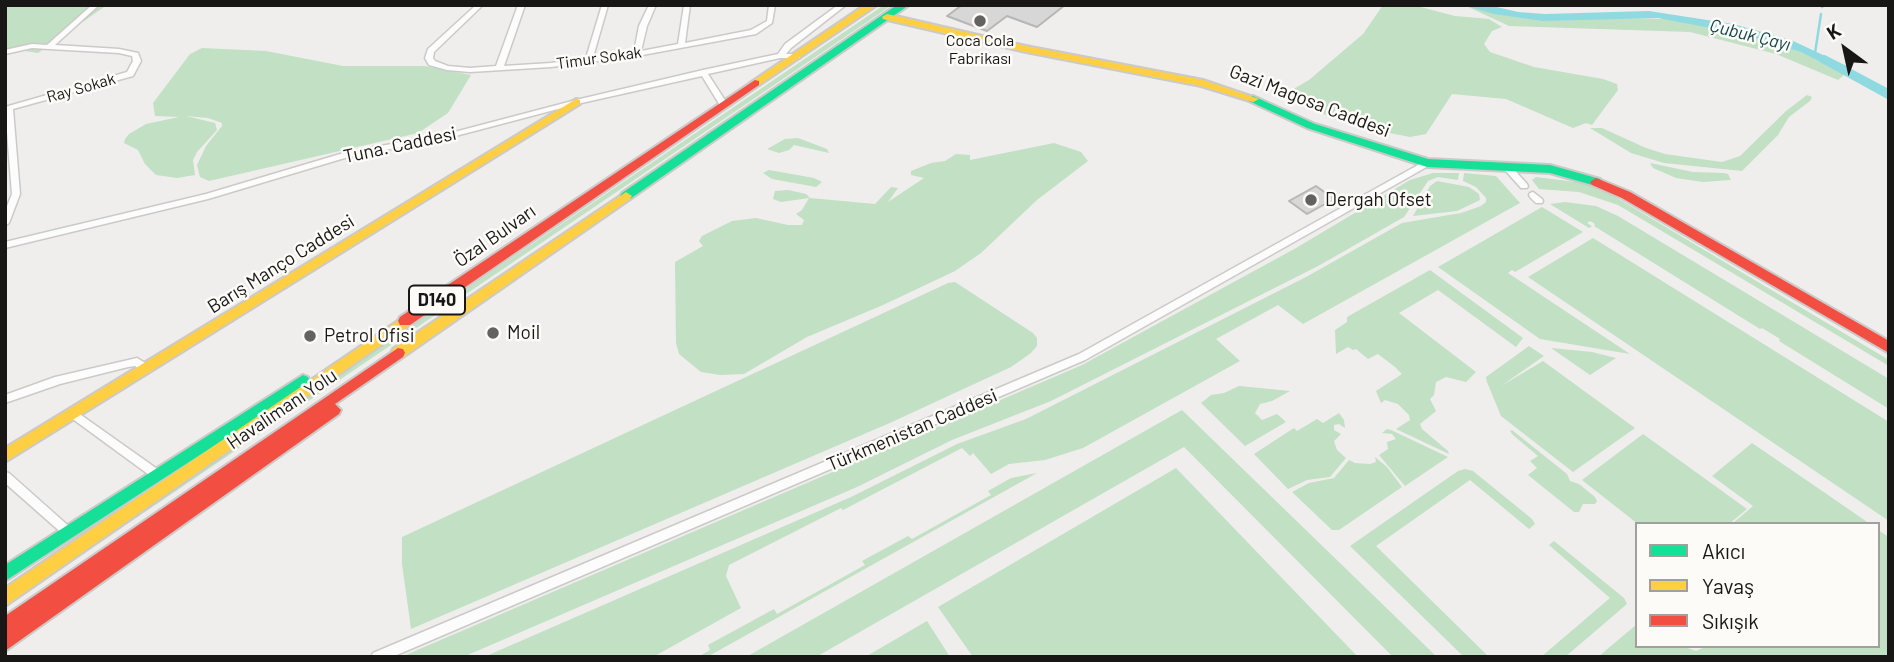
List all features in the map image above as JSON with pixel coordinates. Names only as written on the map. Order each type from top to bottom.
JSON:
[{"type":"main road","name":"Özal Bulvarı","points":[[5,598],[872,5]]},
{"type":"main road","name":"D140","points":[[887,17],[904,5]]},
{"type":"main road","name":"Gazi Magosa Caddesi","points":[[887,17],[1026,49],[1211,85],[1257,100],[1311,126],[1427,163],[1563,171],[1612,188],[1889,348]]},
{"type":"main road","name":"Havalimanı Yolu","points":[[5,626],[373,369],[887,17]]},
{"type":"main road","name":"Barış Manço Caddesi","points":[[5,456],[576,102]]},
{"type":"main road","points":[[5,574],[285,391],[386,336]]},
{"type":"main road","points":[[5,643],[345,402],[358,391],[373,369]]},
{"type":"street","points":[[47,48],[96,5]]},
{"type":"street","name":"Timur Sokak","points":[[480,5],[431,51],[429,58],[432,63],[457,69],[499,68],[637,54],[764,28],[772,19],[772,5]]},
{"type":"street","points":[[499,68],[522,5]]},
{"type":"street","points":[[589,60],[605,5]]},
{"type":"street","points":[[637,54],[643,26],[653,5]]},
{"type":"street","points":[[681,46],[687,5]]},
{"type":"street","points":[[780,56],[788,46],[843,5]]},
{"type":"street","name":"Ray Sokak","points":[[5,52],[32,46],[129,52],[135,55],[137,61],[130,74],[7,109]]},
{"type":"street","name":"Tuna. Caddesi","points":[[5,245],[201,198],[347,155],[447,136],[703,72],[780,56],[797,56]]},
{"type":"street","points":[[703,72],[724,105]]},
{"type":"street","points":[[5,223],[16,194],[7,109]]},
{"type":"street","name":"Türkmenistan Caddesi","points":[[377,657],[1082,357],[1427,163]]},
{"type":"street","points":[[1507,167],[1524,186]]},
{"type":"street","points":[[5,399],[59,380],[128,363],[137,362],[146,369]]},
{"type":"street","points":[[74,414],[156,474]]},
{"type":"street","points":[[5,476],[68,533]]},
{"type":"green space","points":[[5,5],[107,5],[38,53],[5,48]]},
{"type":"green space","points":[[884,5],[892,5],[5,607],[5,602]]},
{"type":"green space","points":[[1383,5],[1413,5],[1455,16],[1489,19],[1502,27],[1492,31],[1484,44],[1490,52],[1534,67],[1603,79],[1617,84],[1618,90],[1592,125],[1586,123],[1573,128],[1506,99],[1452,94],[1426,134],[1410,137],[1334,119],[1289,97],[1292,90],[1309,80],[1363,34]]},
{"type":"green space","points":[[1464,5],[1509,16],[1670,19],[1748,33],[1805,52],[1845,74],[1838,80],[1776,54],[1690,32],[1509,26]]},
{"type":"green space","points":[[202,48],[266,51],[343,66],[424,66],[471,75],[448,113],[418,133],[209,181],[200,177],[197,165],[222,123],[208,118],[186,116],[215,123],[217,130],[193,160],[195,175],[177,178],[156,175],[145,164],[138,150],[124,143],[125,139],[146,124],[179,117],[155,116],[153,103],[190,54]]},
{"type":"green space","points":[[1807,95],[1812,97],[1810,101],[1789,117],[1778,135],[1742,171],[1664,163],[1631,153],[1590,128],[1602,128],[1665,154],[1722,162],[1740,156],[1786,111]]},
{"type":"green space","points":[[798,138],[827,149],[829,153],[794,145],[779,153],[767,149],[785,139]]},
{"type":"green space","points":[[1054,143],[1081,152],[1088,161],[1037,200],[981,253],[955,271],[807,337],[744,374],[720,375],[701,372],[679,354],[676,343],[675,262],[703,246],[699,241],[702,236],[732,221],[756,218],[788,225],[802,225],[804,220],[796,214],[802,210],[809,198],[781,202],[773,199],[775,191],[788,190],[806,194],[810,198],[875,204],[891,187],[898,188],[888,202],[924,178],[911,175],[911,171],[945,161],[956,154],[970,155],[970,160]]},
{"type":"green space","points":[[1650,163],[1693,172],[1728,174],[1731,180],[1703,182],[1676,178],[1653,168]]},
{"type":"green space","points":[[769,170],[814,178],[822,182],[816,187],[772,179],[763,173]]},
{"type":"green space","points":[[1433,173],[1459,173],[1458,180],[1438,177],[1428,181],[1404,217],[1320,265],[1051,401],[952,440],[857,487],[463,657],[401,657],[1082,365],[1296,248],[1410,180]]},
{"type":"green space","points":[[1464,173],[1496,176],[1520,203],[1303,324],[1278,305],[1216,339],[1240,361],[1083,448],[1045,460],[1009,464],[991,474],[973,453],[970,456],[962,448],[729,565],[726,576],[741,608],[653,657],[484,657],[851,497],[957,444],[1026,419],[1306,277],[1402,223],[1461,213],[1481,206],[1486,202],[1486,198],[1476,187],[1463,181]]},
{"type":"green space","points":[[1536,177],[1584,183],[1607,192],[1889,360],[1889,366],[1618,205],[1579,192],[1539,189],[1532,180]]},
{"type":"green space","points":[[1437,181],[1469,187],[1479,194],[1480,200],[1457,211],[1413,216],[1430,186]]},
{"type":"green space","points":[[1565,202],[1596,206],[1618,216],[1889,379],[1889,409],[1594,226],[1595,224],[1590,221],[1587,223],[1592,226],[1589,228],[1550,204]]},
{"type":"green space","points":[[1542,207],[1583,232],[1515,272],[1512,270],[1508,273],[1630,354],[1540,339],[1438,267]]},
{"type":"green space","points":[[1593,238],[1889,422],[1889,521],[1528,277]]},
{"type":"green space","points":[[1430,270],[1523,338],[1516,347],[1438,290],[1399,313],[1476,372],[1466,382],[1446,377],[1436,382],[1434,395],[1430,399],[1436,411],[1420,424],[1449,454],[1396,429],[1410,420],[1409,415],[1398,404],[1385,400],[1381,403],[1376,391],[1402,374],[1395,367],[1378,354],[1368,359],[1356,349],[1348,347],[1336,354],[1335,330],[1347,322],[1347,317]]},
{"type":"green space","points":[[955,282],[1033,333],[1037,338],[1037,346],[1011,367],[892,422],[411,629],[402,564],[402,537]]},
{"type":"green space","points":[[1529,346],[1544,356],[1501,386],[1543,361],[1635,428],[1573,472],[1501,416],[1487,382],[1486,377]]},
{"type":"green space","points":[[1551,348],[1592,352],[1616,358],[1590,375]]},
{"type":"green space","points":[[1239,386],[1290,391],[1260,404],[1255,413],[1262,420],[1277,414],[1286,422],[1245,446],[1201,403],[1211,395]]},
{"type":"green space","points":[[1182,410],[1437,657],[1393,657],[1184,447],[816,657],[746,657]]},
{"type":"green space","points":[[1339,413],[1345,428],[1339,424],[1334,425],[1334,430],[1341,434],[1334,441],[1337,450],[1346,458],[1330,477],[1307,480],[1288,489],[1254,454],[1294,428],[1297,431],[1317,419],[1323,423]]},
{"type":"green space","points":[[1387,429],[1448,457],[1405,486],[1379,455],[1388,449],[1387,442],[1396,439],[1392,434],[1382,433]]},
{"type":"green space","points":[[1510,431],[1567,474],[1570,481],[1579,484],[1595,497],[1595,504],[1583,504],[1579,512],[1574,512],[1528,475],[1537,468],[1530,461],[1538,456],[1513,435]]},
{"type":"green space","points":[[1643,434],[1747,509],[1731,522],[1635,522],[1582,480]]},
{"type":"green space","points":[[1752,443],[1867,522],[1734,522],[1753,506],[1712,476]]},
{"type":"green space","points":[[1375,457],[1387,467],[1402,487],[1339,530],[1332,530],[1292,492],[1309,483],[1334,478],[1349,460],[1370,464],[1376,462]]},
{"type":"green space","points":[[1176,468],[1358,657],[973,657],[938,607]]},
{"type":"green space","points":[[1458,471],[1473,471],[1535,524],[1529,529],[1470,480],[1376,546],[1489,657],[1464,657],[1350,546]]},
{"type":"green space","points":[[1037,473],[707,657],[698,657],[710,650],[708,645],[774,609],[777,614],[865,565],[862,561],[908,536],[912,539],[991,495],[988,491],[1011,478]]},
{"type":"green space","points":[[1880,531],[1889,537],[1889,657],[1598,657],[1635,626],[1635,648],[1688,648],[1696,651],[1703,648],[1880,648]]},
{"type":"green space","points":[[1554,541],[1624,598],[1627,604],[1565,657],[1541,657],[1610,598],[1549,545]]},
{"type":"green space","points":[[927,621],[950,657],[865,657]]},
{"type":"water","points":[[1463,5],[1488,5],[1518,12],[1545,14],[1649,11],[1733,24],[1791,40],[1851,68],[1845,74],[1801,52],[1748,35],[1658,18],[1543,21],[1494,14]]},
{"type":"building","name":"Coca Cola Fabrikası","points":[[962,5],[1065,5],[1037,27],[1007,16],[987,31],[947,16]]},
{"type":"building","name":"Dergah Ofset","points":[[1316,186],[1334,199],[1307,214],[1289,201]]},
{"type":"waterway","points":[[1815,53],[1821,14]]},
{"type":"waterway","name":"Çubuk Çayı","points":[[1825,59],[1889,95]]},
{"type":"traffic: fast","points":[[626,196],[904,5]]},
{"type":"traffic: fast","points":[[1253,99],[1311,126],[1427,163],[1550,169],[1596,182]]},
{"type":"traffic: fast","points":[[5,574],[303,381]]},
{"type":"traffic: slow","points":[[755,83],[872,5]]},
{"type":"traffic: slow","points":[[887,17],[1026,49],[1203,83],[1253,99]]},
{"type":"traffic: slow","points":[[5,456],[576,102]]},
{"type":"traffic: slow","points":[[398,353],[626,196]]},
{"type":"traffic: slow","points":[[5,598],[405,321]]},
{"type":"traffic: jam","points":[[405,321],[755,83]]},
{"type":"traffic: jam","points":[[1596,182],[1626,195],[1889,348]]},
{"type":"traffic: jam","points":[[5,626],[398,353]]},
{"type":"traffic: jam","points":[[5,643],[334,410]]},
{"type":"place","name":"Coca Cola Fabrikası","points":[[980,21]]},
{"type":"place","name":"Dergah Ofset","points":[[1311,200]]},
{"type":"place","name":"Moil","points":[[493,333]]},
{"type":"place","name":"Petrol Ofisi","points":[[310,336]]}]
